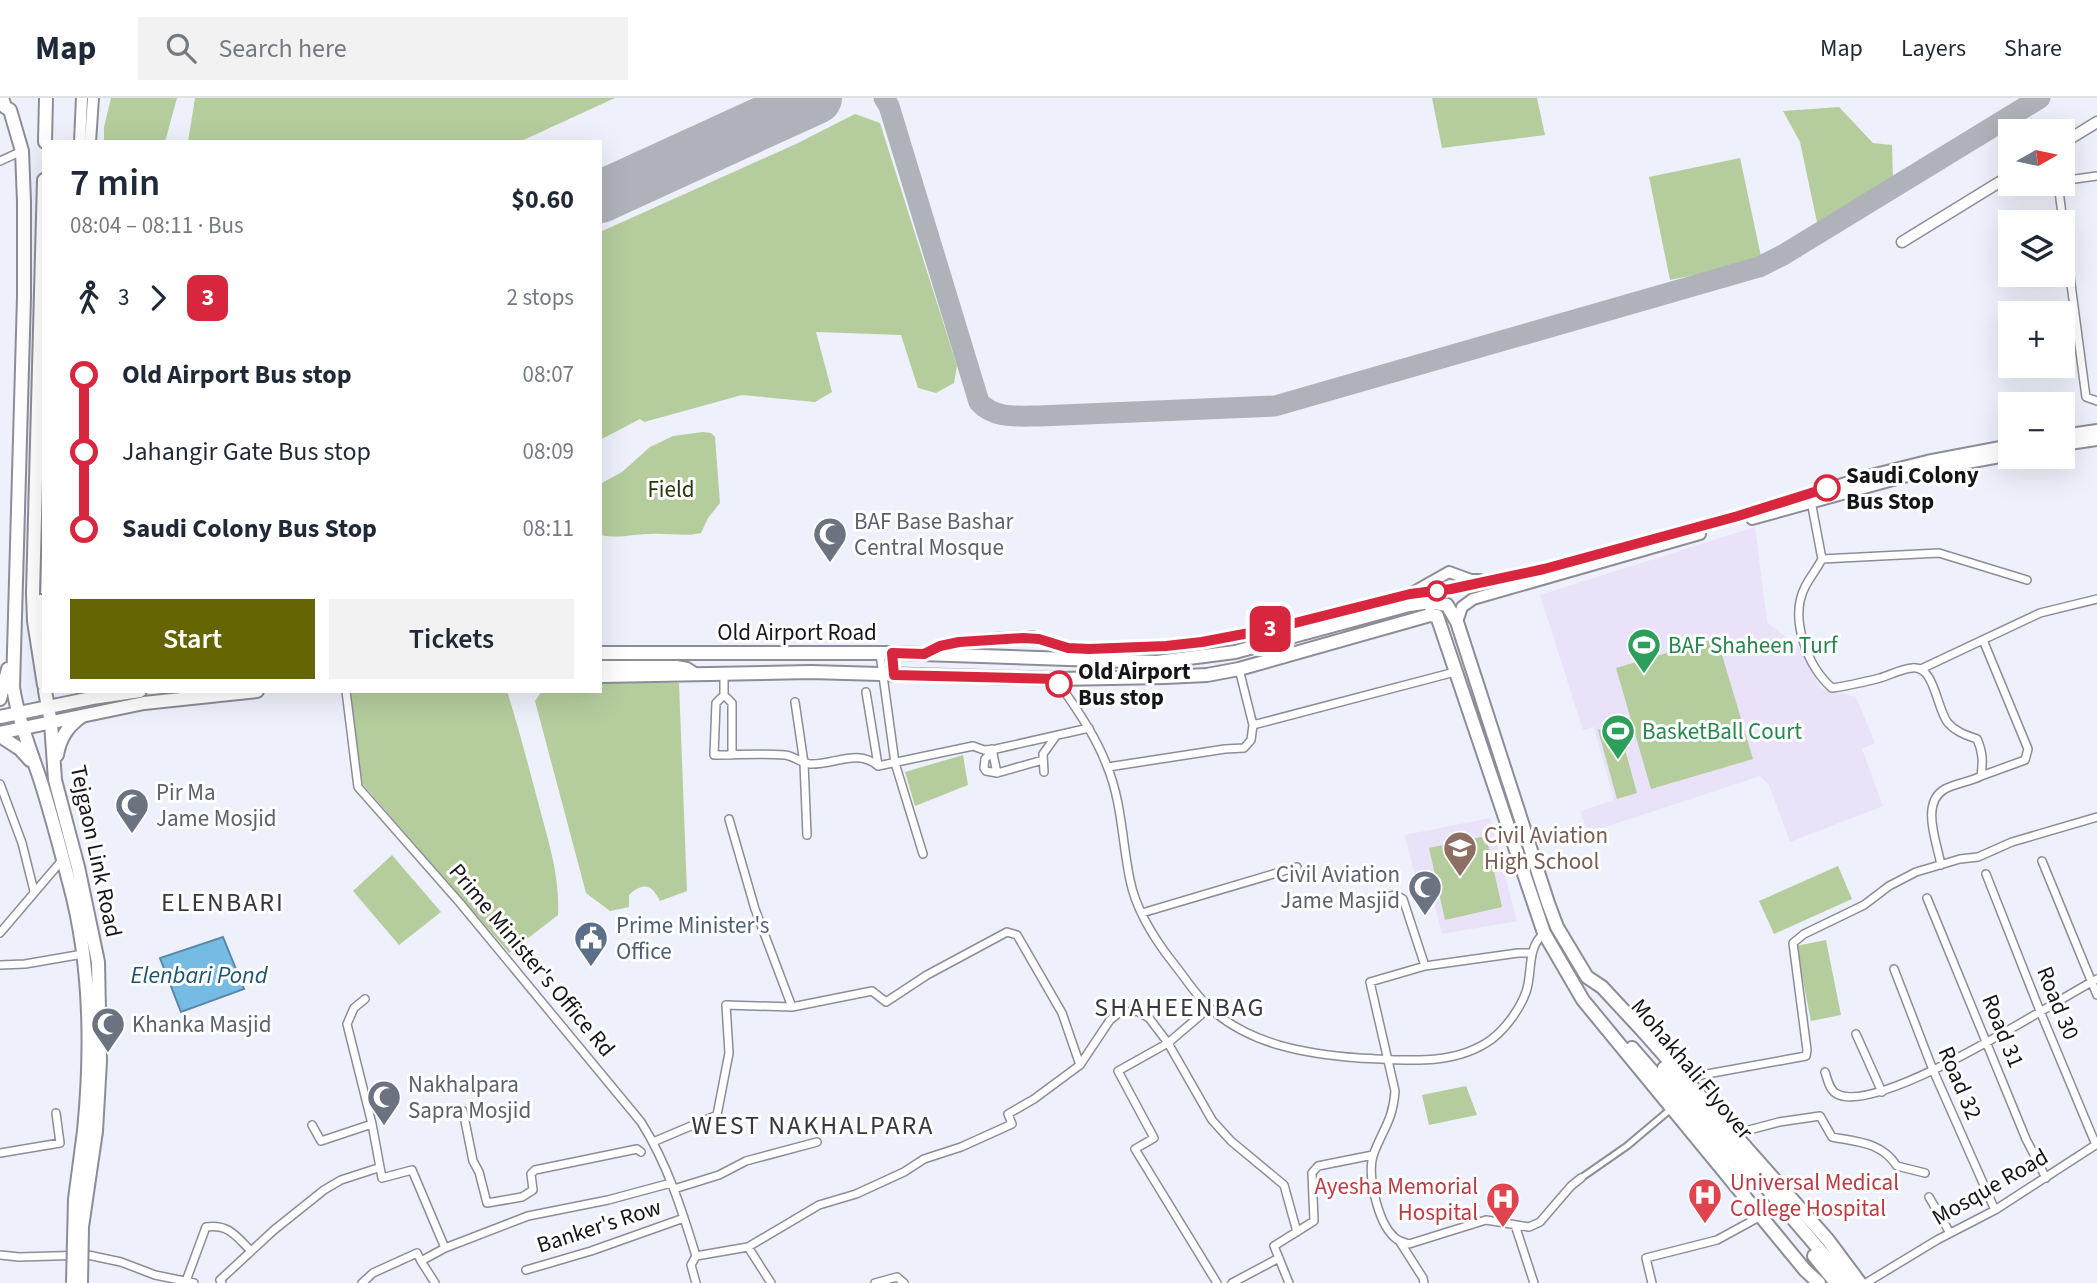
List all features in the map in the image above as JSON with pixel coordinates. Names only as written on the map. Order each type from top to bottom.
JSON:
[{"type":"main road","points":[[0,699],[14,640],[24,297],[22,151],[8,104],[2,98]]},
{"type":"main road","points":[[45,140],[46,98]]},
{"type":"main road","points":[[80,140],[82,98]]},
{"type":"main road","points":[[90,140],[93,98]]},
{"type":"main road","points":[[42,254],[34,550],[34,621],[42,672]]},
{"type":"main road","points":[[2075,433],[2097,430]]},
{"type":"main road","points":[[2075,443],[2097,440]]},
{"type":"main road","points":[[1863,1283],[1684,1078],[1602,988],[1587,977],[1570,952],[1553,915],[1457,622],[1449,607],[1914,464],[1998,448]]},
{"type":"main road","points":[[924,654],[940,646],[959,642],[1023,638],[1039,639],[1068,648],[1166,646],[1275,628],[1410,594],[1451,589],[1544,569],[1810,498],[1929,470],[1998,457]]},
{"type":"main road","points":[[34,550],[40,564],[42,595]]},
{"type":"main road","points":[[1410,594],[1449,572],[1471,580],[1497,579]]},
{"type":"main road","points":[[1451,589],[1433,596],[1432,611],[1544,933],[1556,957],[1583,1000],[1805,1270],[1819,1283]]},
{"type":"main road","points":[[1457,622],[1462,607],[1473,599]]},
{"type":"main road","name":"Old Airport Road","points":[[602,653],[924,654],[1121,662],[1202,658],[1269,644],[1409,606],[1432,611],[1449,607]]},
{"type":"main road","points":[[602,676],[811,672],[1056,679],[1207,675],[1239,669],[1432,611]]},
{"type":"main road","name":"Tejgaon Link Road","points":[[14,640],[13,687],[19,713],[90,953]]},
{"type":"main road","points":[[886,654],[888,675]]},
{"type":"main road","points":[[602,666],[676,666],[687,668],[696,674]]},
{"type":"main road","name":"Tejgaon Link Road","points":[[45,693],[51,723],[55,780],[78,867],[90,953],[86,981],[90,1131],[75,1199],[77,1283]]},
{"type":"main road","points":[[0,717],[129,693]]},
{"type":"main road","points":[[0,735],[144,703],[238,693]]},
{"type":"main road","points":[[55,780],[58,749],[64,733],[83,715]]},
{"type":"main road","points":[[0,735],[20,748],[41,782]]},
{"type":"main road","name":"Mohakhali Flyover","points":[[1587,977],[1848,1283]]},
{"type":"main road","name":"Mohakhali Flyover","points":[[1574,982],[1836,1283]]},
{"type":"street","points":[[2076,134],[2097,122]]},
{"type":"street","points":[[0,161],[22,151]]},
{"type":"street","points":[[2076,179],[2097,176]]},
{"type":"street","points":[[1902,242],[1998,183]]},
{"type":"street","points":[[2071,287],[2086,397],[2097,401]]},
{"type":"street","points":[[1810,498],[1822,559],[1804,589],[1798,619],[1807,650],[1821,678],[1832,688],[1913,667],[1921,669],[1932,680],[1937,701],[1947,722],[1956,731],[1977,739],[1982,748],[1981,776]]},
{"type":"street","points":[[1822,559],[1939,553],[2027,580]]},
{"type":"street","points":[[1921,669],[2040,613],[2097,599]]},
{"type":"street","points":[[1941,865],[1931,811],[1934,797],[1945,789],[2025,760],[2028,749],[1983,640]]},
{"type":"street","points":[[1108,767],[1244,748],[1251,740],[1253,725],[1239,669]]},
{"type":"street","points":[[724,673],[724,695],[716,703],[714,755],[788,755],[804,763],[813,764],[860,757],[870,759],[878,766]]},
{"type":"street","points":[[1253,725],[1451,673]]},
{"type":"street","points":[[888,675],[895,763],[923,854]]},
{"type":"street","points":[[1056,679],[1089,728],[1108,767],[1121,818],[1130,882],[1142,913],[1159,945],[1209,1008],[1240,1030],[1258,1039],[1296,1050],[1334,1056],[1432,1060],[1462,1055],[1493,1038],[1504,1028],[1526,992],[1532,953],[1536,940],[1544,933]]},
{"type":"street","points":[[866,692],[878,766]]},
{"type":"street","name":"Prime Minister's Office Rd","points":[[346,693],[358,787],[460,903],[626,1102],[653,1142],[673,1186],[696,1256],[691,1265],[696,1283]]},
{"type":"street","points":[[724,695],[733,703],[732,755]]},
{"type":"street","points":[[795,702],[804,763],[807,835]]},
{"type":"street","points":[[878,766],[973,746],[992,751],[1089,728]]},
{"type":"street","points":[[1044,772],[1043,754],[1057,735]]},
{"type":"street","points":[[992,751],[997,773]]},
{"type":"street","points":[[992,751],[985,759],[984,768],[990,773],[1043,760]]},
{"type":"street","points":[[0,784],[22,843],[34,891]]},
{"type":"street","points":[[1684,1078],[1806,1056],[1793,943],[1804,934],[1864,905],[1889,886],[1916,872],[1978,857],[2012,842],[2088,819],[2097,820]]},
{"type":"street","points":[[729,820],[755,909],[792,1007]]},
{"type":"street","points":[[0,933],[63,859]]},
{"type":"street","points":[[2042,861],[2094,981],[2097,995]]},
{"type":"street","points":[[1142,913],[1195,900],[1297,867]]},
{"type":"street","name":"Road 30","points":[[1986,874],[2096,1145]]},
{"type":"street","points":[[1348,903],[1396,895],[1403,899],[1425,966]]},
{"type":"street","name":"Road 31","points":[[1927,898],[2026,1139],[2046,1178]]},
{"type":"street","points":[[653,1142],[717,1115],[729,1053],[726,1005],[792,1007],[873,991],[886,1002],[927,975],[1007,932],[1017,935],[1062,1013],[1080,1065]]},
{"type":"street","points":[[0,965],[25,964],[90,953]]},
{"type":"street","points":[[1424,1283],[1399,1241],[1389,1231],[1378,1208],[1372,1178],[1373,1155],[1394,1108],[1395,1091],[1370,982],[1425,966],[1532,953]]},
{"type":"street","name":"Road 32","points":[[1894,969],[1933,1070],[1995,1210]]},
{"type":"street","points":[[1825,1072],[1831,1090],[1839,1096],[1851,1097],[1882,1092],[1987,1042],[2094,981]]},
{"type":"street","points":[[365,999],[354,1008],[347,1024],[372,1124],[378,1168],[382,1178],[412,1170],[445,1248]]},
{"type":"street","points":[[1209,1008],[1168,1043],[1118,1070],[1154,1138],[1135,1149],[1217,1283]]},
{"type":"street","points":[[696,1256],[748,1247],[820,1205],[856,1194],[924,1159],[961,1147],[1012,1124],[1007,1114],[1034,1099],[1080,1065],[1110,1020],[1119,1013],[1128,1011],[1137,1011],[1149,1018],[1168,1043],[1212,1120],[1231,1141],[1284,1185],[1297,1232]]},
{"type":"street","points":[[1856,1034],[1882,1092]]},
{"type":"street","points":[[1399,1241],[1409,1244],[1486,1220],[1529,1227],[1539,1222],[1571,1186],[1628,1146],[1672,1108]]},
{"type":"street","points":[[463,1111],[473,1161],[479,1172],[487,1203],[522,1197],[533,1190],[531,1174],[535,1170],[637,1149],[641,1152]]},
{"type":"street","points":[[0,1153],[60,1143],[56,1113]]},
{"type":"street","points":[[1734,1135],[1779,1122],[1820,1116],[1832,1137],[1864,1141],[1890,1154],[1897,1166],[1924,1173]]},
{"type":"street","points":[[312,1125],[321,1140],[372,1124]]},
{"type":"street","points":[[421,1261],[445,1248],[528,1216],[673,1186],[719,1174],[746,1161],[817,1142]]},
{"type":"street","name":"Mosque Road","points":[[1863,1283],[1995,1210],[2096,1145]]},
{"type":"street","points":[[1289,1283],[1274,1247],[1314,1221],[1312,1173],[1318,1166],[1373,1155]]},
{"type":"street","points":[[222,1283],[220,1280],[274,1230],[332,1185],[378,1168]]},
{"type":"street","points":[[1929,1197],[1950,1233]]},
{"type":"street","points":[[1652,1283],[1646,1258],[1717,1241],[1761,1216]]},
{"type":"street","name":"Banker's Row","points":[[526,1270],[591,1251],[684,1218]]},
{"type":"street","points":[[0,1255],[88,1255],[121,1262],[155,1275],[190,1282],[206,1227],[218,1225],[232,1232],[251,1251]]},
{"type":"street","points":[[1514,1226],[1534,1283]]},
{"type":"street","points":[[748,1247],[771,1283]]},
{"type":"street","points":[[362,1283],[373,1273],[416,1253],[435,1283]]},
{"type":"street","points":[[76,1257],[77,1283]]},
{"type":"street","points":[[1233,1283],[1279,1258]]},
{"type":"street","points":[[875,1283],[897,1277],[904,1283]]},
{"type":"shaded area","points":[[1755,527],[1767,622],[1800,649],[1820,688],[1856,697],[1875,743],[1862,749],[1883,806],[1790,842],[1769,785],[1760,776],[1587,833],[1581,811],[1614,800],[1594,727],[1583,730],[1540,595]]},
{"type":"shaded area","name":"Civil Aviation High School","points":[[1490,818],[1517,921],[1442,934],[1430,885],[1418,888],[1405,835]]},
{"type":"green space","points":[[111,98],[177,98],[166,140],[104,140],[104,127]]},
{"type":"green space","points":[[195,98],[615,98],[523,140],[188,140]]},
{"type":"green space","points":[[1432,98],[1537,98],[1545,135],[1442,148]]},
{"type":"green space","points":[[1839,107],[1873,143],[1892,145],[1893,179],[1818,227],[1800,142],[1783,111]]},
{"type":"green space","points":[[855,114],[880,123],[957,366],[954,383],[936,393],[918,388],[901,335],[816,332],[832,392],[815,402],[742,395],[644,422],[640,419],[602,439],[602,231],[796,144]]},
{"type":"green space","points":[[1740,158],[1762,261],[1670,280],[1649,177]]},
{"type":"green space","name":"Field","points":[[703,432],[711,433],[715,437],[720,503],[708,518],[701,533],[602,535],[602,483],[622,472],[650,447],[673,436]]},
{"type":"green space","points":[[1717,638],[1753,759],[1651,789],[1616,668]]},
{"type":"green space","name":"Prime Minister's Office","points":[[602,680],[679,683],[687,891],[660,901],[650,888],[639,888],[629,895],[629,907],[610,911],[586,893],[535,701],[541,693],[602,693]]},
{"type":"green space","name":"Prime Minister's Office","points":[[350,693],[508,693],[551,851],[556,876],[558,915],[509,953],[360,781]]},
{"type":"green space","name":"BasketBall Court","points":[[1618,724],[1637,793],[1617,799],[1598,730]]},
{"type":"green space","points":[[963,755],[968,785],[915,806],[905,772]]},
{"type":"green space","points":[[1486,836],[1502,907],[1445,920],[1429,848]]},
{"type":"green space","points":[[392,855],[441,912],[399,945],[353,891]]},
{"type":"green space","points":[[1838,866],[1852,899],[1774,934],[1759,901]]},
{"type":"green space","points":[[1826,940],[1841,1015],[1811,1021],[1796,946]]},
{"type":"green space","points":[[1466,1086],[1477,1115],[1429,1125],[1422,1095]]},
{"type":"water","name":"Elenbari Pond","points":[[223,937],[244,989],[181,1012],[160,958]]},
{"type":"taxiway","points":[[884,98],[889,106],[979,402],[999,414],[1023,416],[1275,406],[1759,267],[2040,98]]},
{"type":"runway","points":[[602,196],[816,98]]},
{"type":"bus line","name":"3","points":[[1059,684],[1056,679],[894,675],[892,653],[924,654],[940,646],[959,642],[1023,638],[1039,639],[1068,648],[1089,649],[1202,642],[1336,614],[1410,594],[1451,589],[1544,569],[1738,516],[1827,488]]},
{"type":"place","name":"Saudi Colony Bus Stop","points":[[1827,488]]},
{"type":"place","name":"BAF Base Bashar Central Mosque","points":[[830,564]]},
{"type":"place","name":"BAF Shaheen Turf","points":[[1644,675]]},
{"type":"place","name":"Old Airport Bus stop","points":[[1059,684]]},
{"type":"place","name":"BasketBall Court","points":[[1618,761]]},
{"type":"place","name":"Pir Ma Jame Mosjid","points":[[132,835]]},
{"type":"place","name":"Civil Aviation High School","points":[[1460,878]]},
{"type":"place","name":"Civil Aviation Jame Masjid","points":[[1425,917]]},
{"type":"place","name":"Prime Minister's Office","points":[[591,968]]},
{"type":"place","name":"Khanka Masjid","points":[[108,1054]]},
{"type":"place","name":"Nakhalpara Sapra Mosjid","points":[[384,1127]]},
{"type":"place","name":"Universal Medical College Hospital","points":[[1705,1225]]},
{"type":"place","name":"Ayesha Memorial Hospital","points":[[1503,1229]]},
{"type":"district","name":"ELENBARI","points":[[223,902]]},
{"type":"district","name":"SHAHEENBAG","points":[[1180,1007]]},
{"type":"district","name":"WEST NAKHALPARA","points":[[813,1125]]}]
